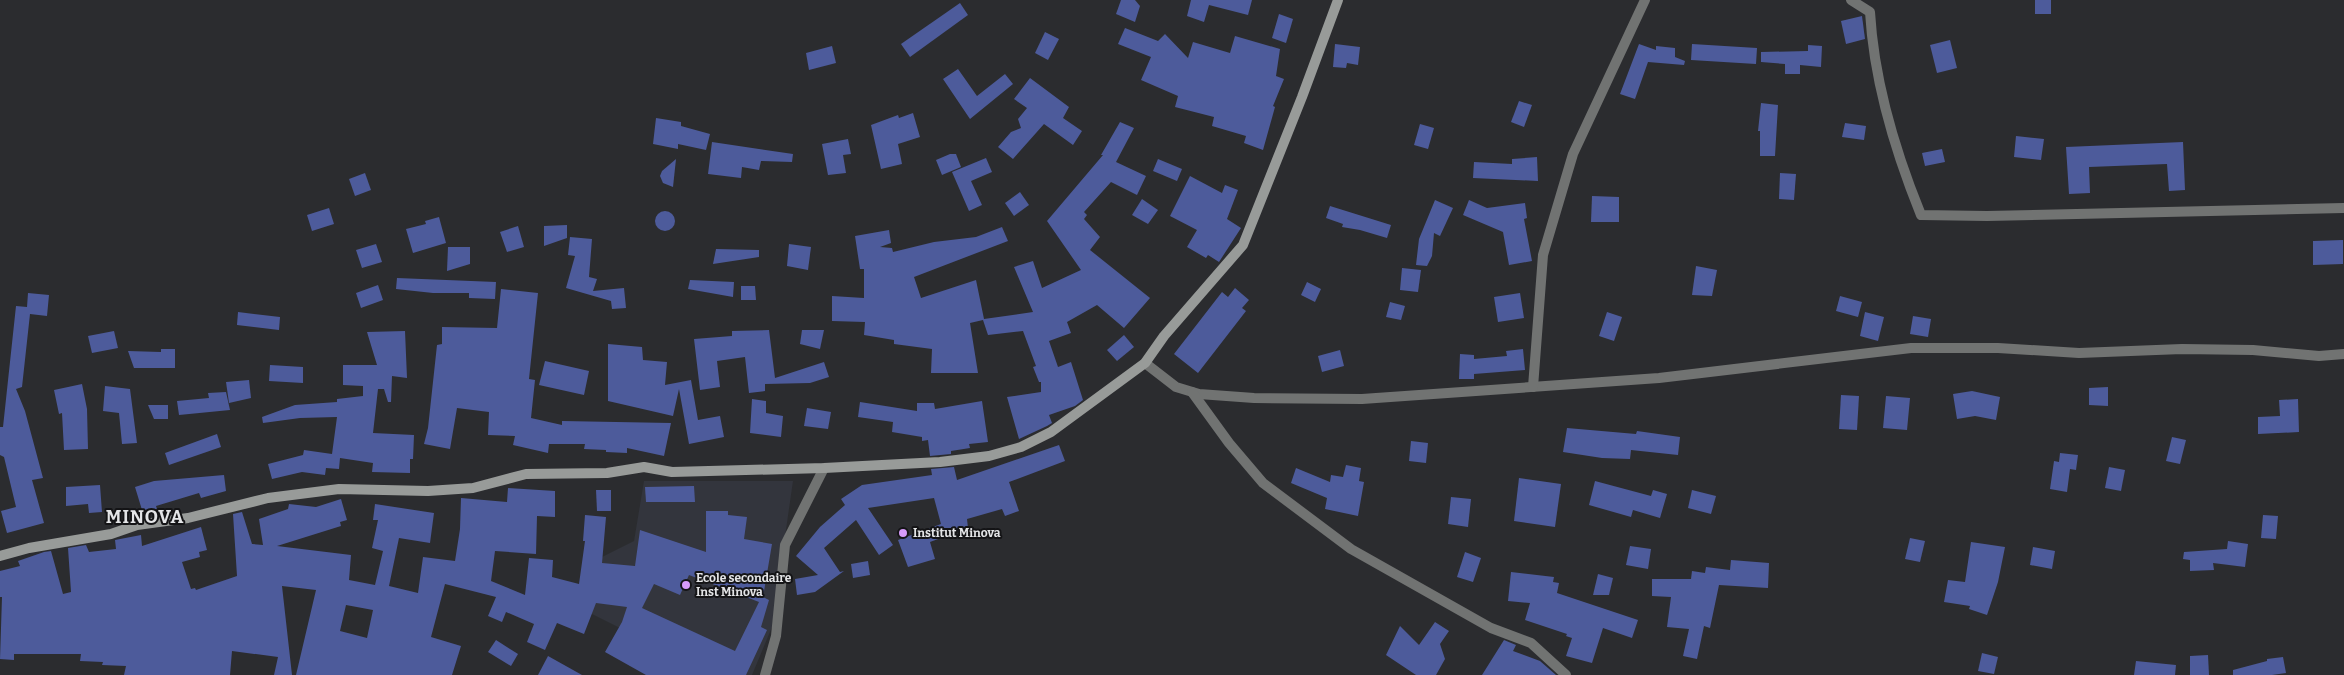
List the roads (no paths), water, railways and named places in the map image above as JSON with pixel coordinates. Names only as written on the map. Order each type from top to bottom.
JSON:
[{"type":"street","points":[[0,556],[29,548],[111,534],[137,525],[188,518],[268,498],[339,489],[428,491],[473,488],[526,474],[607,473],[644,467],[672,472],[824,468],[940,462],[989,456],[1021,447],[1051,432],[1145,363],[1164,336],[1243,245],[1302,97],[1338,0]]},
{"type":"street","points":[[1533,387],[1543,255],[1573,154],[1645,0]]},
{"type":"street","points":[[1851,0],[1870,12],[1872,41],[1884,104],[1904,174],[1921,215],[2005,216],[2344,208]]},
{"type":"street","points":[[1145,363],[1176,388],[1192,392],[1254,398],[1362,399],[1659,378],[1911,348],[1998,348],[2079,353],[2182,349],[2253,350],[2319,356],[2344,354]]},
{"type":"street","points":[[1192,392],[1229,443],[1263,483],[1351,549],[1491,628],[1531,643],[1566,675]]},
{"type":"street","points":[[765,675],[776,636],[786,545],[824,468]]},
{"type":"place","name":"Institut Minova","points":[[903,533]]},
{"type":"place","name":"Ecole secondaire Inst Minova","points":[[686,585]]},
{"type":"district","name":"MINOVA","points":[[145,517]]}]
